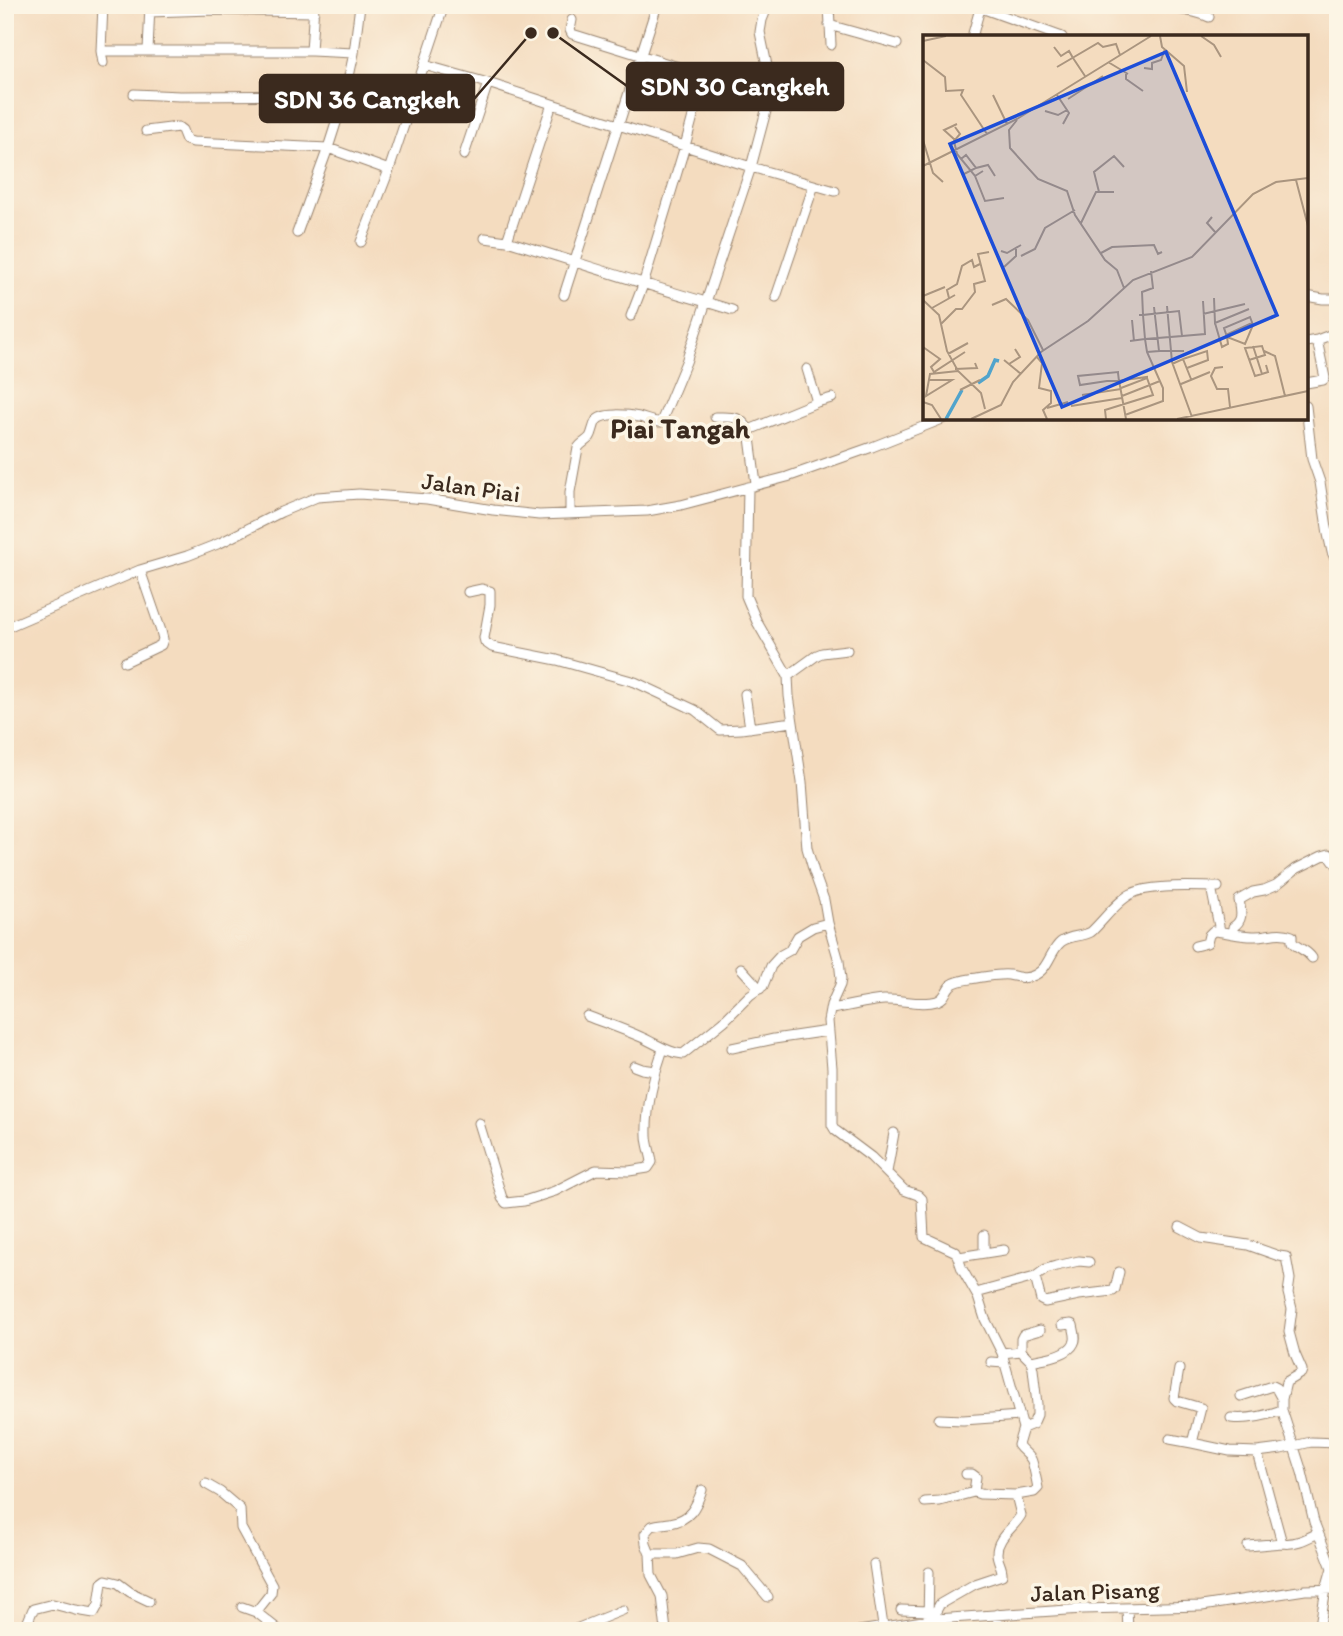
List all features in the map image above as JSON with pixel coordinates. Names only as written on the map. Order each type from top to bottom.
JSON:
[{"type":"street","points":[[103,5],[103,63]]},
{"type":"street","points":[[298,233],[345,95],[360,5]]},
{"type":"street","points":[[361,242],[389,170],[444,5]]},
{"type":"street","points":[[564,295],[657,5]]},
{"type":"street","points":[[570,514],[570,492],[579,446],[590,438],[597,420],[602,416],[621,415],[661,422],[686,362],[751,167],[770,96],[769,75],[760,32],[768,5]]},
{"type":"street","points":[[829,5],[831,45]]},
{"type":"street","points":[[1152,5],[1188,10],[1209,17]]},
{"type":"street","points":[[972,35],[978,6],[1057,35]]},
{"type":"street","points":[[148,51],[149,9],[314,8],[311,51]]},
{"type":"street","points":[[572,20],[572,34],[770,96]]},
{"type":"street","points":[[829,25],[897,44]]},
{"type":"street","points":[[101,51],[354,53]]},
{"type":"street","points":[[424,65],[835,191]]},
{"type":"street","points":[[631,316],[643,285],[704,75]]},
{"type":"street","points":[[464,155],[488,83]]},
{"type":"street","points":[[134,94],[345,95]]},
{"type":"street","points":[[507,242],[552,104]]},
{"type":"street","points":[[146,131],[178,127],[186,140],[193,142],[328,148],[389,170]]},
{"type":"street","points":[[776,297],[814,185]]},
{"type":"street","points":[[485,239],[507,242],[575,261],[643,285],[732,310]]},
{"type":"street","points":[[1308,296],[1338,299]]},
{"type":"street","points":[[1308,342],[1338,332]]},
{"type":"street","points":[[1308,383],[1325,378],[1317,340]]},
{"type":"street","points":[[807,369],[817,402]]},
{"type":"street","points":[[749,430],[832,398]]},
{"type":"street","points":[[715,417],[739,419],[749,430],[752,486],[746,596],[757,622],[788,676],[802,782],[807,848],[824,900],[839,961],[841,979],[830,1009],[828,1031],[832,1068],[832,1125],[905,1190],[922,1199],[925,1237],[957,1252],[1003,1358],[1023,1428],[1018,1445],[1034,1463],[1038,1488],[1034,1492],[1016,1495],[974,1492],[925,1502]]},
{"type":"street","name":"Jalan Piai","points":[[5,628],[141,570],[220,543],[317,497],[359,494],[427,499],[521,513],[570,514],[661,509],[795,474],[940,420]]},
{"type":"street","points":[[1307,420],[1312,459],[1320,482],[1332,552],[1338,565]]},
{"type":"street","points":[[125,662],[161,645],[163,641],[141,570]]},
{"type":"street","points":[[468,592],[490,590],[484,638],[492,647],[557,660],[623,678],[695,710],[720,730],[792,722]]},
{"type":"street","points":[[788,676],[817,655],[847,650]]},
{"type":"street","points":[[745,694],[750,728]]},
{"type":"street","points":[[1233,934],[1233,927],[1238,924],[1242,914],[1239,901],[1245,896],[1276,885],[1296,869],[1322,856],[1329,854],[1336,865]]},
{"type":"street","points":[[830,1009],[883,1000],[931,1002],[943,998],[951,986],[962,981],[1005,975],[1031,977],[1043,969],[1061,942],[1087,935],[1131,894],[1148,889],[1214,887],[1220,931]]},
{"type":"street","points":[[587,1016],[663,1049],[680,1055],[688,1052],[750,995],[764,986],[771,966],[790,950],[798,936],[813,927],[828,923]]},
{"type":"street","points":[[1195,946],[1207,943],[1213,931],[1252,936],[1285,933],[1292,936],[1292,943],[1308,951],[1312,958]]},
{"type":"street","points":[[741,968],[760,989]]},
{"type":"street","points":[[732,1048],[828,1031]]},
{"type":"street","points":[[479,1123],[502,1198],[506,1203],[524,1201],[555,1191],[596,1170],[648,1168],[652,1162],[647,1146],[647,1129],[656,1072],[663,1049]]},
{"type":"street","points":[[634,1066],[656,1072]]},
{"type":"street","points":[[887,1172],[894,1133]]},
{"type":"street","points":[[1180,1227],[1201,1238],[1239,1243],[1286,1258],[1292,1310],[1289,1332],[1302,1370],[1287,1380],[1282,1410],[1318,1533],[1332,1568],[1332,1589],[1319,1631]]},
{"type":"street","points":[[984,1236],[984,1252]]},
{"type":"street","points":[[959,1257],[1003,1250]]},
{"type":"street","points":[[976,1293],[1035,1278],[1046,1269],[1056,1266],[1079,1261],[1089,1262]]},
{"type":"street","points":[[1035,1278],[1041,1300],[1045,1302],[1113,1291],[1119,1272]]},
{"type":"street","points":[[1031,1361],[1058,1354],[1074,1343],[1076,1339],[1073,1325],[1062,1325]]},
{"type":"street","points":[[1023,1428],[1032,1424],[1037,1415],[1031,1361],[1021,1351],[1021,1339],[1023,1335],[1040,1330]]},
{"type":"street","points":[[991,1362],[1021,1351]]},
{"type":"street","points":[[1179,1369],[1174,1398],[1201,1409],[1192,1443]]},
{"type":"street","points":[[1241,1396],[1272,1386],[1282,1399]]},
{"type":"street","points":[[1231,1418],[1256,1418],[1282,1410]]},
{"type":"street","points":[[939,1419],[1020,1416]]},
{"type":"street","points":[[1170,1439],[1230,1451],[1257,1452],[1311,1441],[1338,1443]]},
{"type":"street","points":[[1257,1452],[1282,1543]]},
{"type":"street","points":[[966,1474],[976,1477],[974,1492]]},
{"type":"street","points":[[205,1484],[220,1492],[240,1509],[241,1528],[270,1581],[271,1593],[256,1612]]},
{"type":"street","points":[[666,1631],[662,1596],[650,1572],[650,1554],[645,1534],[656,1524],[672,1523],[688,1516],[702,1490]]},
{"type":"street","points":[[931,1616],[940,1604],[975,1584],[1002,1575],[997,1552],[1001,1539],[1021,1515],[1016,1495]]},
{"type":"street","points":[[1248,1546],[1288,1544],[1318,1533]]},
{"type":"street","points":[[650,1554],[677,1554],[698,1548],[709,1549],[742,1566],[768,1597]]},
{"type":"street","points":[[874,1564],[883,1626]]},
{"type":"street","points":[[929,1572],[931,1616]]},
{"type":"street","points":[[24,1631],[33,1609],[40,1606],[61,1605],[94,1613],[99,1604],[102,1583],[106,1580],[118,1583],[149,1601]]},
{"type":"street","name":"Jalan Pisang","points":[[859,1631],[931,1616],[1202,1606],[1274,1594],[1332,1589]]},
{"type":"street","points":[[242,1608],[256,1612],[280,1631]]},
{"type":"street","points":[[1127,1608],[1128,1631]]},
{"type":"street","points":[[571,1631],[623,1610]]},
{"type":"street","points":[[901,1610],[931,1616]]},
{"type":"street","points":[[997,1614],[999,1631]]},
{"type":"street","points":[[597,1620],[600,1631]]},
{"type":"place","name":"SDN 36 Cangkeh","points":[[531,33]]},
{"type":"place","name":"SDN 30 Cangkeh","points":[[553,33]]},
{"type":"district","name":"Piai Tangah","points":[[680,428]]}]
